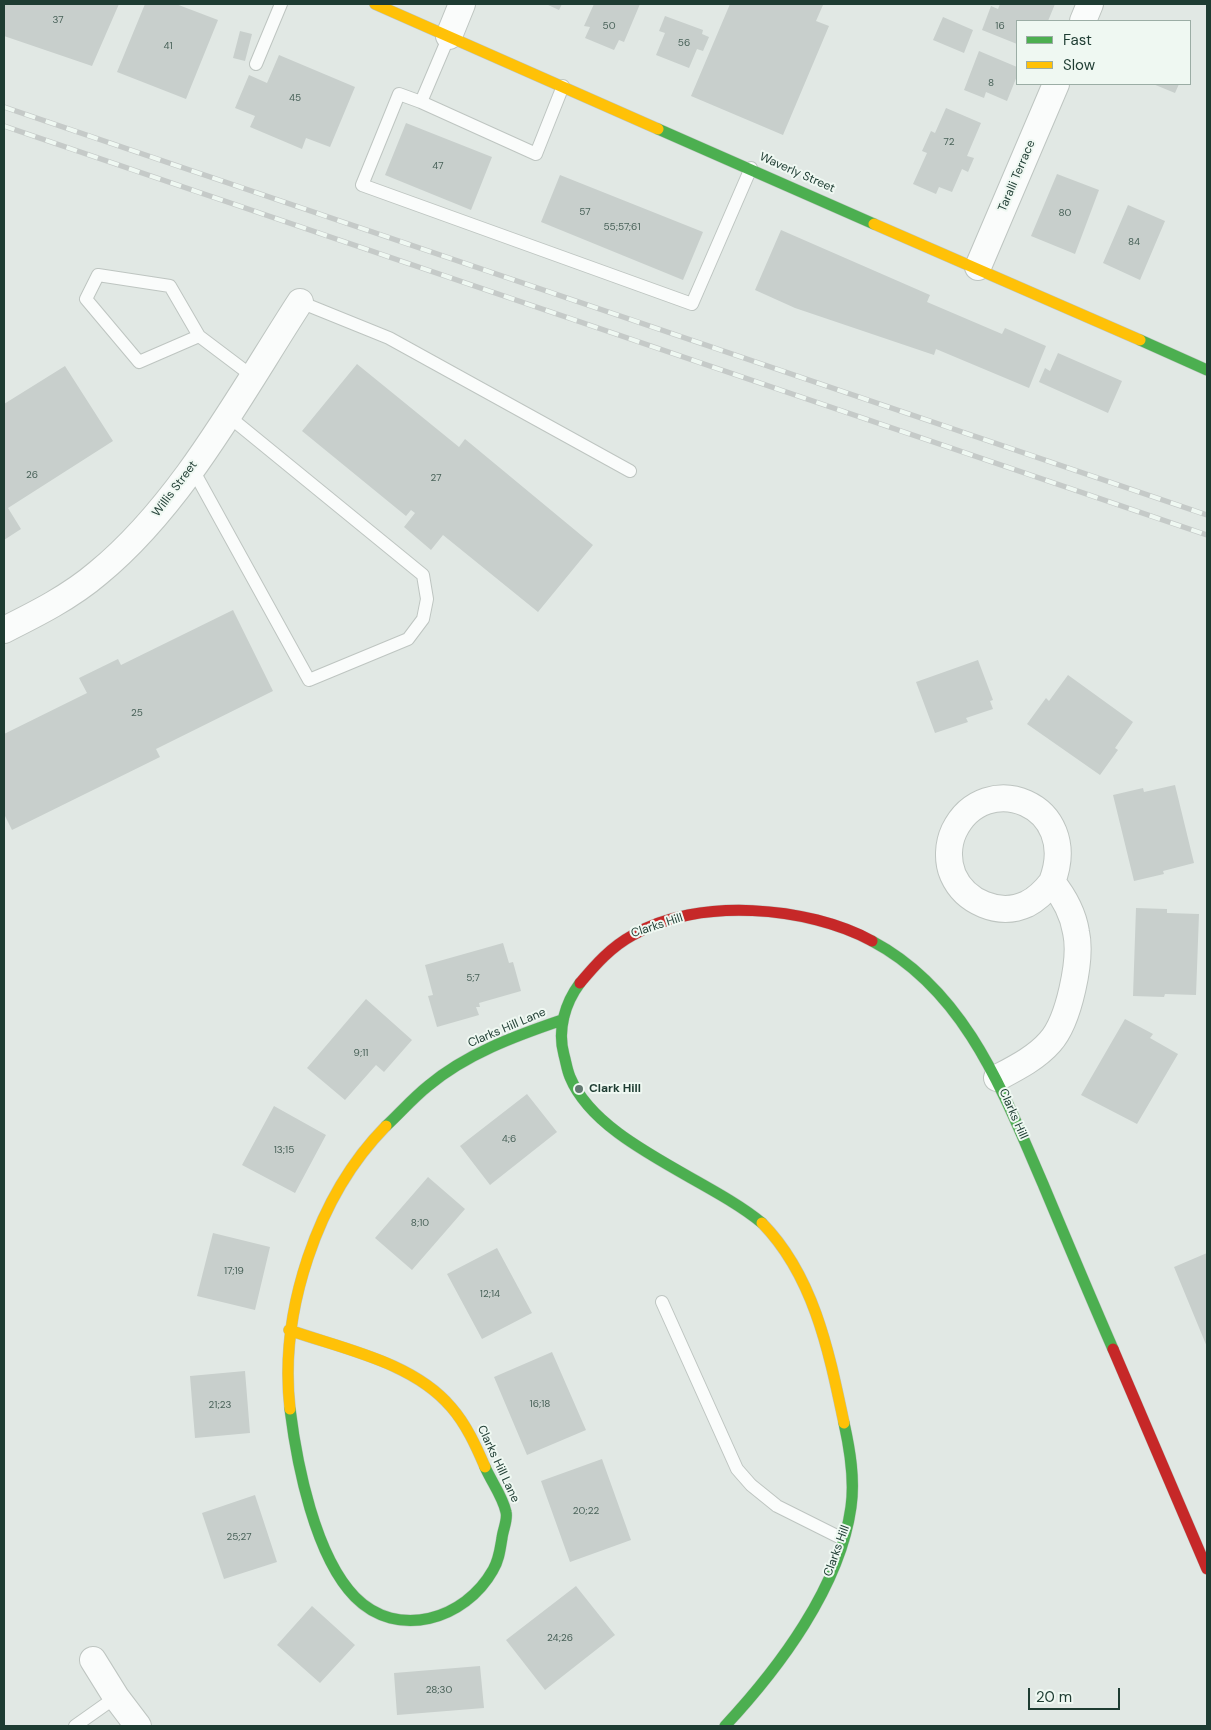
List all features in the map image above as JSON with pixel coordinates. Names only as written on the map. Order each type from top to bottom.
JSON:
[{"type":"street","name":"Waverly Street","points":[[375,4],[978,267],[1207,370]]},
{"type":"street","points":[[449,36],[462,4]]},
{"type":"street","points":[[1083,20],[1090,4]]},
{"type":"street","name":"Taralli Terrace","points":[[978,267],[1056,85]]},
{"type":"street","name":"Willis Street","points":[[4,630],[62,598],[97,574],[130,544],[153,519],[192,468],[300,302]]},
{"type":"street","points":[[1008,798],[1027,803],[1043,814],[1054,829],[1059,848],[1058,865],[1052,882],[1034,900],[1009,909],[992,907],[976,901],[962,889],[953,874],[949,857],[951,838],[959,821],[973,808],[990,800],[1008,798]]},
{"type":"street","points":[[997,1078],[1037,1055],[1052,1041],[1064,1016],[1073,984],[1077,934],[1072,914],[1063,896],[1052,882]]},
{"type":"street","name":"Clarks Hill","points":[[725,1726],[759,1689],[782,1657],[820,1593],[843,1539],[851,1505],[852,1477],[847,1443],[826,1347],[809,1293],[797,1267],[783,1244],[745,1208],[615,1131],[593,1112],[576,1091],[566,1067],[560,1044],[562,1020],[572,995],[585,973],[606,951],[629,935],[661,922],[697,914],[732,910],[769,912],[803,917],[837,926],[865,937],[893,954],[944,998],[964,1022],[997,1078],[1207,1569]]},
{"type":"street","name":"Clarks Hill Lane","points":[[289,1330],[405,1372],[425,1383],[458,1415],[470,1435],[506,1513],[499,1556],[484,1585],[468,1600],[445,1615],[417,1622],[389,1619],[364,1606],[344,1586],[327,1552],[293,1446],[287,1388],[289,1330],[301,1273],[322,1219],[350,1168],[387,1124],[430,1084],[479,1053],[532,1030],[562,1020]]},
{"type":"street","points":[[93,1660],[116,1697],[138,1726]]},
{"type":"lane","points":[[256,64],[280,4]]},
{"type":"lane","points":[[421,102],[449,36]]},
{"type":"lane","points":[[563,86],[536,154],[399,94],[362,184],[692,304],[751,168]]},
{"type":"lane","points":[[199,336],[139,362],[86,299],[98,275],[170,286],[199,336],[252,376]]},
{"type":"lane","points":[[300,302],[389,338],[630,471]]},
{"type":"lane","points":[[192,468],[308,680],[408,639],[423,619],[427,599],[423,575],[227,415]]},
{"type":"lane","points":[[662,1302],[736,1469],[751,1485],[777,1506],[843,1539]]},
{"type":"lane","points":[[75,1726],[116,1697]]},
{"type":"building","points":[[4,4],[119,4],[92,66],[4,36]]},
{"type":"building","points":[[145,4],[176,4],[218,20],[186,99],[117,72]]},
{"type":"building","points":[[546,4],[562,4],[559,10]]},
{"type":"building","points":[[594,4],[640,4],[624,42],[619,40],[614,50],[585,38],[590,27],[584,26]]},
{"type":"building","points":[[730,4],[823,5],[816,21],[829,26],[783,135],[691,96]]},
{"type":"building","points":[[1000,4],[1055,4],[1048,20],[1016,20],[1016,44],[982,30],[991,6],[998,9]]},
{"type":"building","points":[[665,16],[703,30],[702,34],[709,37],[703,51],[697,49],[689,68],[656,55],[665,33],[659,31]]},
{"type":"building","points":[[943,17],[973,30],[964,53],[933,40]]},
{"type":"building","points":[[240,31],[252,34],[245,61],[233,58]]},
{"type":"building","points":[[979,51],[1016,67],[1016,78],[1007,101],[986,92],[984,98],[964,90]]},
{"type":"building","points":[[279,55],[355,87],[330,147],[306,138],[302,149],[250,127],[255,116],[235,108],[249,75],[267,83]]},
{"type":"building","points":[[1155,85],[1179,85],[1175,93]]},
{"type":"building","points":[[946,108],[981,123],[967,156],[974,158],[968,172],[962,169],[952,192],[939,187],[936,194],[913,184],[927,153],[922,151],[931,131],[935,133]]},
{"type":"building","points":[[406,123],[492,157],[471,210],[385,175]]},
{"type":"building","points":[[1057,174],[1099,190],[1075,254],[1031,236]]},
{"type":"building","points":[[560,175],[703,232],[683,280],[541,222]]},
{"type":"building","points":[[1128,205],[1165,221],[1140,280],[1103,263]]},
{"type":"building","points":[[781,230],[930,295],[927,302],[1002,334],[1005,328],[1046,346],[1029,388],[936,349],[934,355],[795,308],[755,290]]},
{"type":"building","points":[[1058,353],[1122,381],[1108,413],[1039,382],[1045,368],[1050,371]]},
{"type":"building","points":[[357,364],[459,447],[465,439],[593,545],[538,612],[443,535],[431,550],[404,527],[415,513],[411,510],[406,516],[302,431]]},
{"type":"building","points":[[65,366],[113,441],[8,508],[21,529],[4,540],[4,404]]},
{"type":"building","points":[[233,610],[273,691],[156,749],[160,757],[12,830],[4,814],[4,734],[87,693],[79,678],[118,659],[121,665]]},
{"type":"building","points":[[978,660],[993,700],[990,701],[993,709],[966,718],[968,722],[935,733],[916,682]]},
{"type":"building","points":[[1068,675],[1133,722],[1115,748],[1118,750],[1100,775],[1027,724],[1046,698],[1049,701]]},
{"type":"building","points":[[1175,785],[1194,863],[1163,871],[1164,874],[1134,881],[1113,795],[1143,788],[1144,792]]},
{"type":"building","points":[[1136,908],[1167,909],[1167,913],[1199,914],[1196,995],[1133,996]]},
{"type":"building","points":[[503,943],[509,963],[513,962],[521,991],[479,1003],[480,1007],[476,1007],[479,1015],[437,1027],[428,996],[433,995],[425,965]]},
{"type":"building","points":[[366,999],[412,1040],[384,1072],[376,1065],[345,1100],[307,1068]]},
{"type":"building","points":[[1125,1019],[1153,1034],[1150,1038],[1178,1054],[1137,1124],[1081,1095]]},
{"type":"building","points":[[527,1094],[557,1132],[490,1185],[460,1146]]},
{"type":"building","points":[[274,1106],[326,1135],[295,1193],[242,1165]]},
{"type":"building","points":[[428,1177],[465,1209],[412,1270],[375,1238]]},
{"type":"building","points":[[213,1233],[270,1247],[255,1310],[197,1296]]},
{"type":"building","points":[[497,1248],[532,1313],[482,1339],[447,1274]]},
{"type":"building","points":[[1207,1253],[1207,1347],[1174,1267]]},
{"type":"building","points":[[552,1352],[586,1430],[527,1455],[494,1377]]},
{"type":"building","points":[[245,1371],[250,1433],[195,1438],[190,1376]]},
{"type":"building","points":[[602,1459],[631,1540],[570,1562],[541,1481]]},
{"type":"building","points":[[255,1495],[277,1562],[224,1579],[202,1513]]},
{"type":"building","points":[[576,1586],[615,1635],[545,1690],[506,1640]]},
{"type":"building","points":[[312,1606],[355,1645],[320,1683],[277,1645]]},
{"type":"building","points":[[480,1666],[484,1708],[397,1715],[394,1673]]},
{"type":"railway","points":[[4,107],[1207,515]]},
{"type":"railway","points":[[4,126],[1207,535]]},
{"type":"traffic: fast","points":[[658,129],[874,224]]},
{"type":"traffic: fast","points":[[1140,340],[1207,370]]},
{"type":"traffic: fast","points":[[872,941],[905,962],[933,987],[957,1016],[978,1047],[1013,1114],[1113,1349]]},
{"type":"traffic: fast","points":[[580,983],[566,1008],[561,1036],[570,1077],[584,1100],[604,1121],[628,1140],[713,1190],[762,1223]]},
{"type":"traffic: fast","points":[[386,1126],[422,1091],[458,1064],[509,1039],[562,1020]]},
{"type":"traffic: fast","points":[[290,1409],[297,1456],[310,1509],[329,1558],[341,1579],[355,1597],[372,1610],[390,1618],[410,1621],[448,1612],[466,1601],[481,1587],[493,1570],[499,1555],[506,1515],[502,1501],[485,1467]]},
{"type":"traffic: fast","points":[[725,1726],[766,1679],[786,1652],[821,1596],[834,1567],[845,1537],[852,1496],[851,1465],[844,1423]]},
{"type":"traffic: slow","points":[[375,4],[658,129]]},
{"type":"traffic: slow","points":[[874,224],[1140,340]]},
{"type":"traffic: slow","points":[[290,1409],[288,1372],[291,1334],[297,1295],[308,1257],[322,1221],[340,1186],[362,1154],[386,1126]]},
{"type":"traffic: slow","points":[[762,1223],[780,1244],[795,1267],[807,1291],[825,1342],[844,1423]]},
{"type":"traffic: slow","points":[[289,1330],[376,1359],[417,1379],[451,1407],[470,1436],[485,1467]]},
{"type":"traffic: jam","points":[[580,983],[604,956],[625,940],[659,923],[688,915],[720,911],[785,914],[817,920],[846,929],[872,941]]},
{"type":"traffic: jam","points":[[1113,1349],[1207,1569]]},
{"type":"place","name":"Clark Hill","points":[[579,1089]]}]
